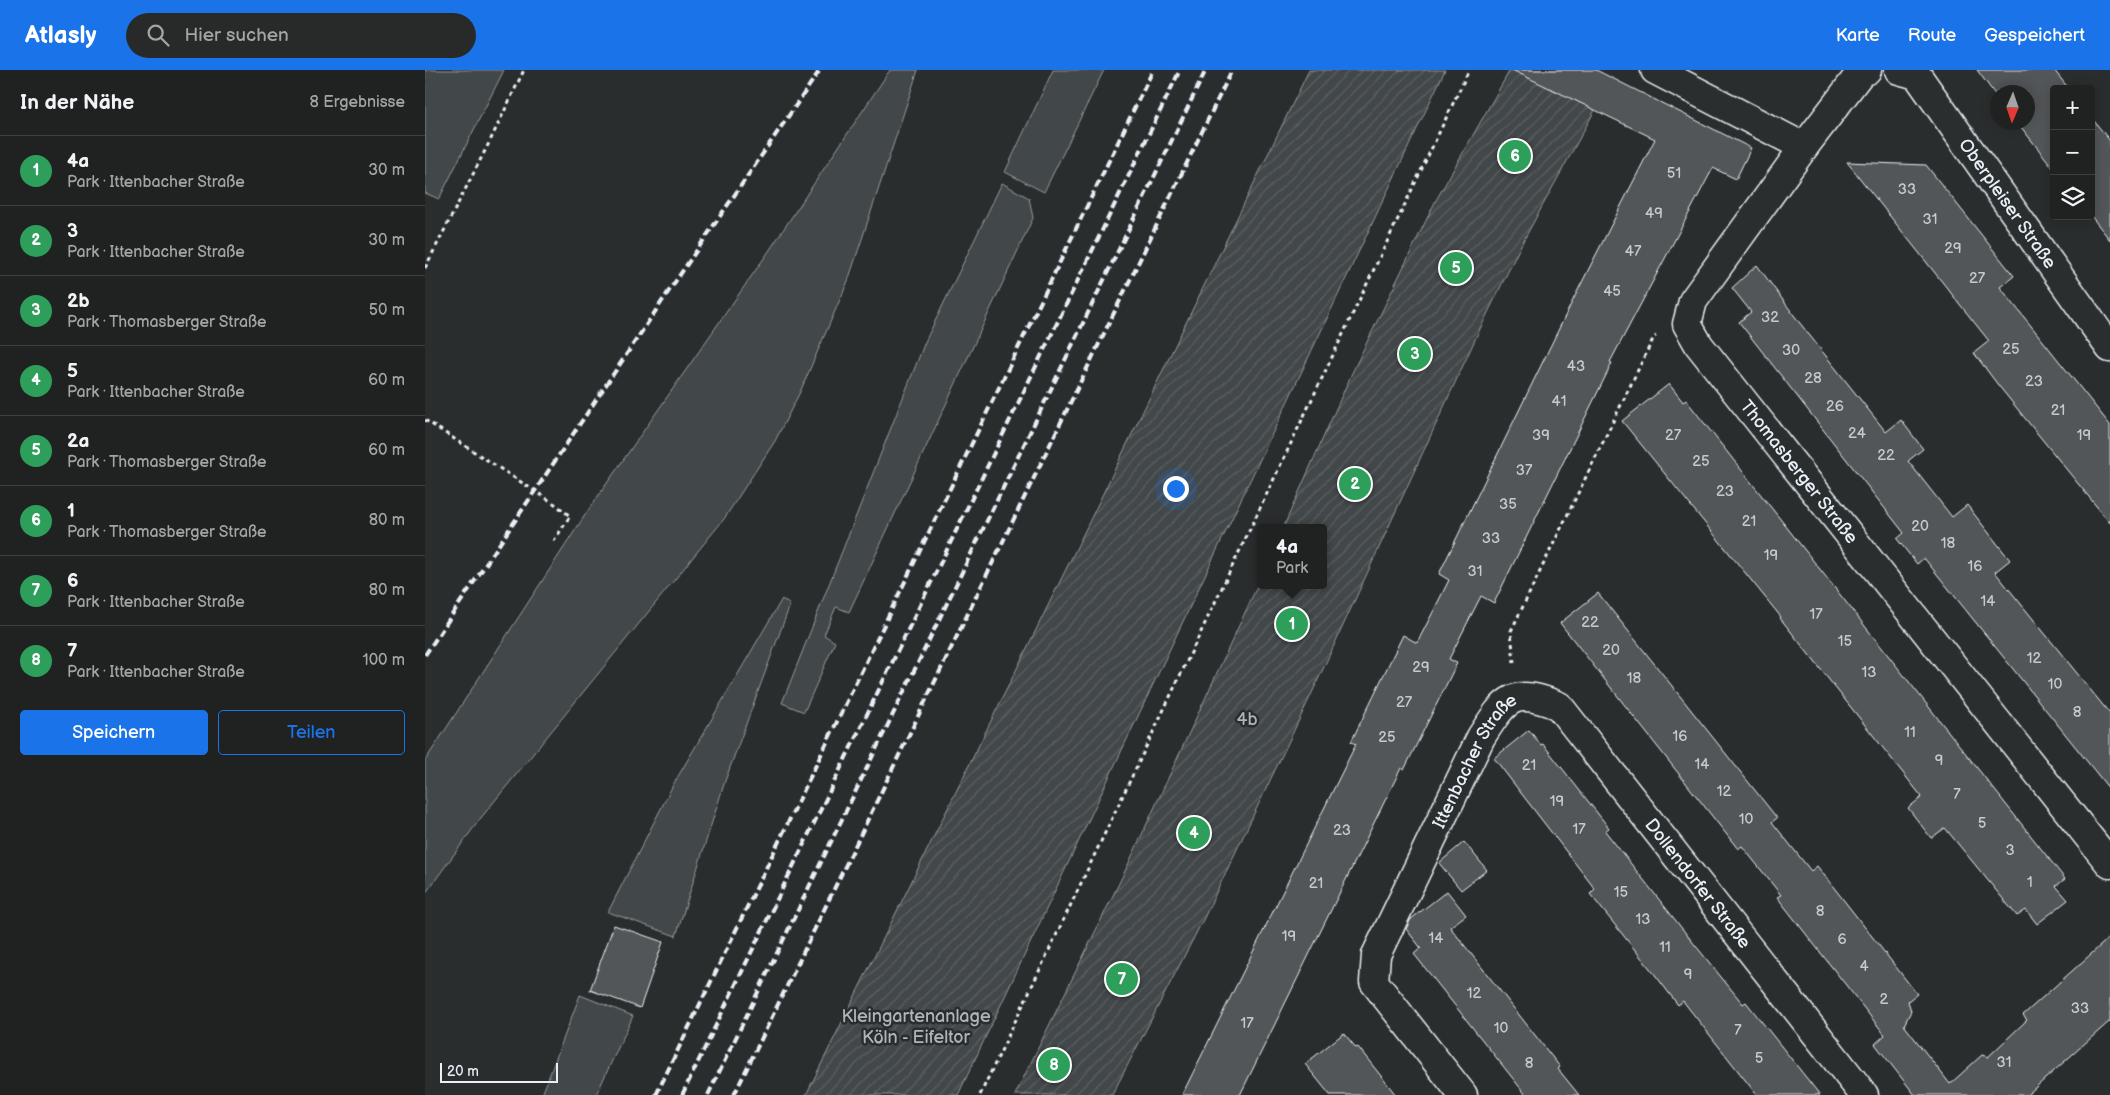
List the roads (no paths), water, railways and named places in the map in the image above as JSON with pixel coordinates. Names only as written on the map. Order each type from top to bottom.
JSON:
[{"type":"street","points":[[1655,70],[1804,147],[1862,70],[1867,70]]},
{"type":"street","name":"Oberpleiser Straße","points":[[1899,70],[1917,75],[2110,348]]},
{"type":"street","name":"Thomasberger Straße","points":[[1804,147],[1693,301],[1687,324],[1699,345],[2110,864]]},
{"type":"street","name":"Ittenbacher Straße","points":[[1463,1095],[1374,982],[1376,956],[1481,737],[1500,708],[1518,696]]},
{"type":"street","name":"Dollendorfer Straße","points":[[1518,696],[1538,698],[1559,706],[1864,1095]]},
{"type":"railway","points":[[425,655],[675,282],[820,70]]},
{"type":"railway","points":[[656,1095],[1153,70]]},
{"type":"railway","points":[[682,1095],[1180,70]]},
{"type":"railway","points":[[708,1095],[1206,70]]},
{"type":"railway","points":[[734,1095],[1232,70]]},
{"type":"place","name":"1","points":[[1515,156]]},
{"type":"place","name":"2a","points":[[1456,268]]},
{"type":"place","name":"2b","points":[[1415,354]]},
{"type":"place","name":"3","points":[[1355,484]]},
{"type":"place","name":"4a","points":[[1292,624]]},
{"type":"place","name":"5","points":[[1194,833]]},
{"type":"place","name":"6","points":[[1122,979]]},
{"type":"place","name":"7","points":[[1054,1065]]},
{"type":"park label","name":"4b","points":[[1247,719]]},
{"type":"park label","name":"Kleingartenanlage Köln - Eifeltor","points":[[916,1026]]}]
